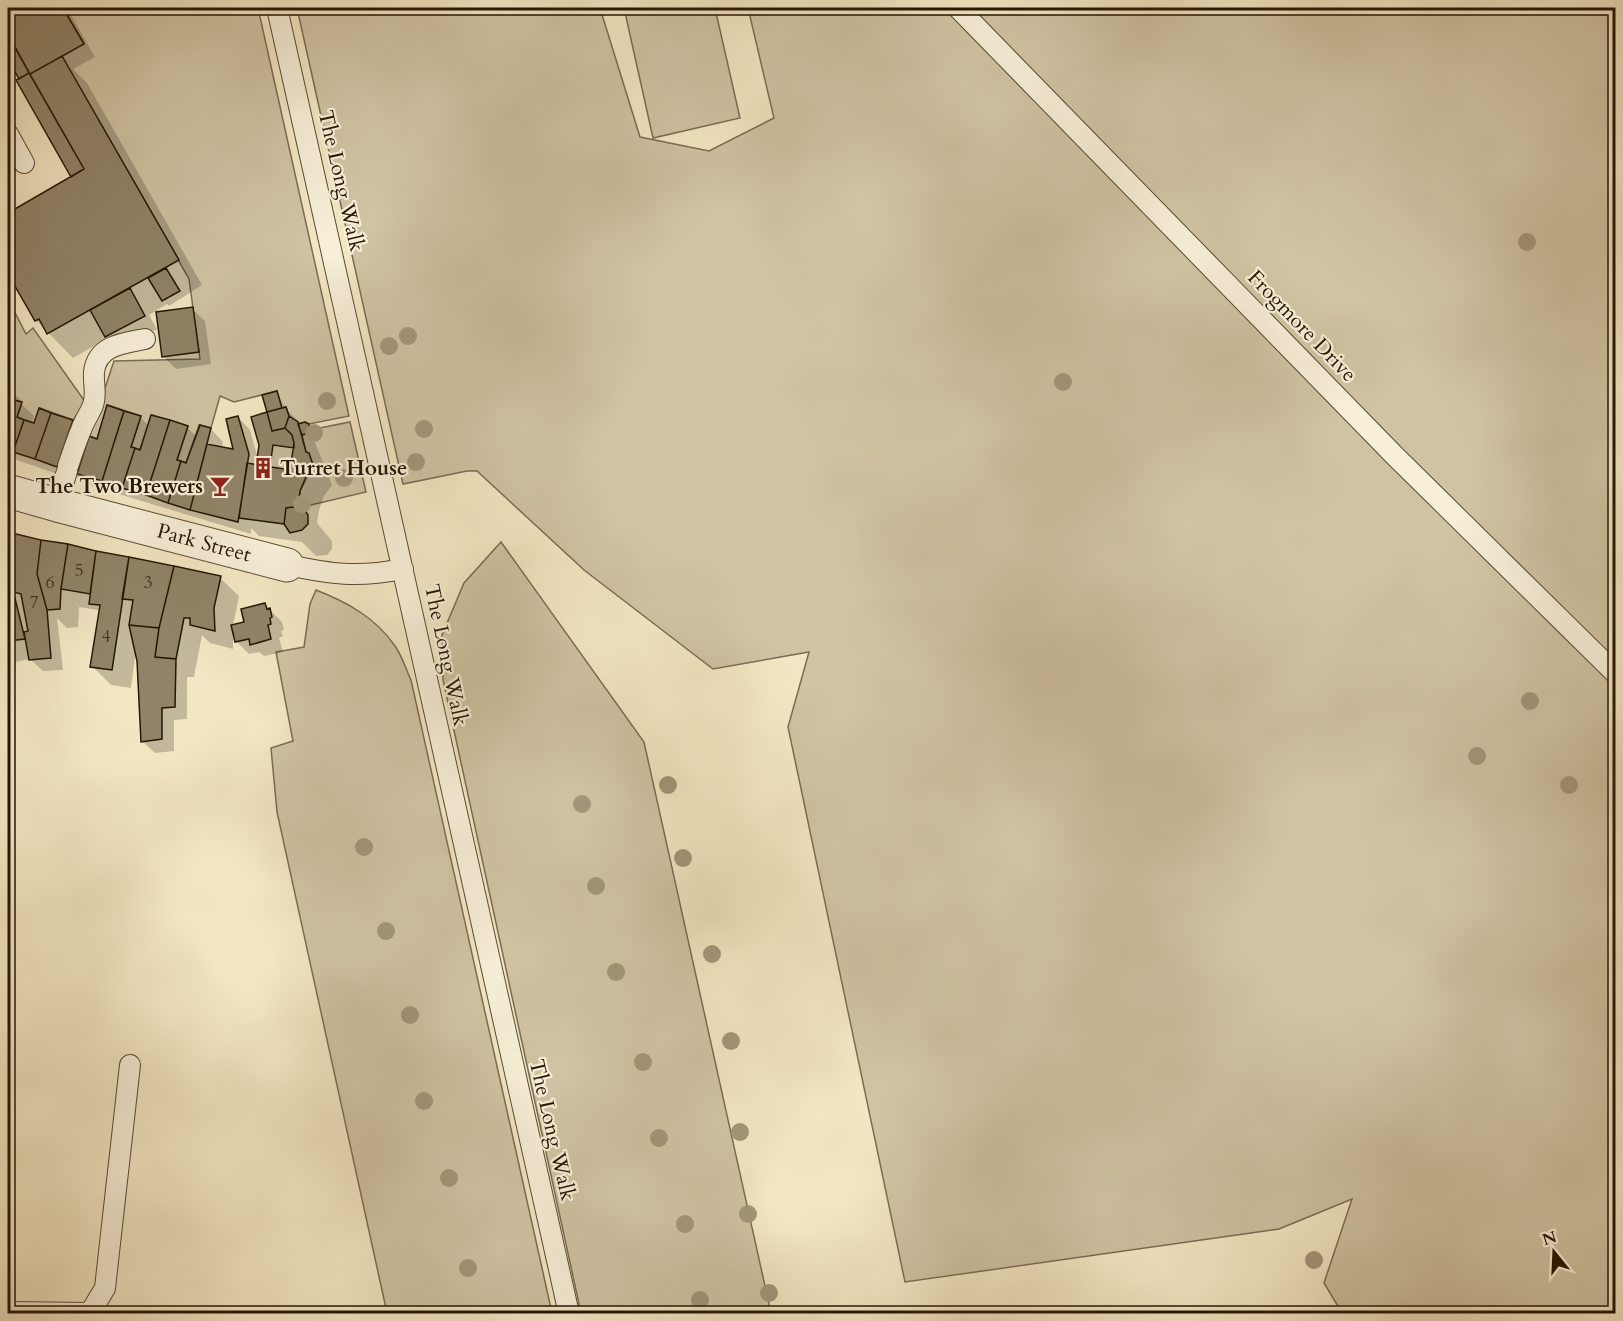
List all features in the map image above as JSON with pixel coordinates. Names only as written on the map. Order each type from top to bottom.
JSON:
[{"type":"street","name":"Park Street","points":[[8,491],[287,565]]},
{"type":"lane","name":"The Long Walk","points":[[278,8],[569,1314]]},
{"type":"lane","name":"Frogmore Drive","points":[[958,8],[1395,455],[1616,674]]},
{"type":"lane","points":[[8,134],[24,163]]},
{"type":"lane","points":[[57,505],[81,428],[93,404],[94,371],[98,358],[107,349],[116,345],[145,339]]},
{"type":"lane","name":"Park Street","points":[[287,565],[332,574],[354,575],[403,569]]},
{"type":"lane","points":[[8,1312],[90,1313],[105,1288],[130,1065]]},
{"type":"shaded area","points":[[63,8],[258,8],[349,416],[298,424],[289,416],[286,407],[282,408],[277,391],[234,402],[220,396],[211,428],[199,425],[186,463],[177,460],[188,426],[152,415],[140,450],[131,447],[141,416],[108,405],[97,439],[89,436],[114,361],[200,359],[189,279],[62,56],[84,43]]},
{"type":"shaded area","points":[[297,8],[600,8],[640,137],[709,151],[774,118],[748,8],[1615,8],[1615,1313],[1342,1313],[1324,1283],[1352,1199],[1279,1229],[905,1282],[788,727],[809,652],[713,669],[584,570],[477,471],[403,484]]},
{"type":"shaded area","points":[[624,8],[715,8],[740,118],[653,138]]},
{"type":"shaded area","points":[[8,299],[26,334],[33,328],[86,403],[73,420],[40,408],[34,423],[17,417],[22,402],[8,398],[11,387],[8,386]]},
{"type":"shaded area","points":[[350,422],[366,492],[298,508],[300,491],[313,465],[309,453],[306,452],[302,435],[309,433],[310,430]]},
{"type":"shaded area","points":[[501,542],[644,742],[771,1313],[581,1313],[443,680],[442,635],[464,583]]},
{"type":"shaded area","points":[[316,590],[350,606],[379,627],[402,658],[411,680],[552,1313],[387,1313],[277,812],[271,748],[293,741],[276,652],[304,647],[310,604]]},
{"type":"building","points":[[8,8],[18,8],[8,14]]},
{"type":"building","points":[[18,8],[63,8],[84,44],[30,74],[8,34],[8,14]]},
{"type":"building","points":[[9,37],[29,73],[19,79],[8,59]]},
{"type":"building","points":[[62,56],[179,260],[47,334],[39,319],[35,321],[8,274],[8,213],[84,169],[30,74]]},
{"type":"building","points":[[29,73],[84,169],[71,177],[16,80]]},
{"type":"building","points":[[166,268],[180,291],[162,301],[148,278]]},
{"type":"building","points":[[130,288],[145,316],[105,337],[90,310]]},
{"type":"building","points":[[193,307],[199,352],[162,357],[156,312]]},
{"type":"building","points":[[277,391],[282,408],[267,412],[262,395]]},
{"type":"building","points":[[10,399],[22,402],[17,417],[24,420],[13,452],[8,450]]},
{"type":"building","points":[[107,405],[124,411],[102,481],[77,474],[89,436],[97,439]]},
{"type":"building","name":"Turret House","points":[[286,407],[289,416],[298,422],[306,452],[309,453],[313,465],[300,491],[298,508],[304,509],[308,515],[308,524],[302,530],[290,533],[284,524],[239,518],[247,463],[290,470],[294,443],[292,435],[285,428],[272,431],[267,412]]},
{"type":"building","points":[[286,407],[289,416],[285,428],[272,431],[267,412]]},
{"type":"building","points":[[39,408],[51,413],[35,459],[13,452],[24,420],[34,423]]},
{"type":"building","points":[[124,411],[141,416],[131,447],[135,448],[122,488],[102,481]]},
{"type":"building","points":[[267,412],[272,431],[285,428],[292,435],[294,443],[294,448],[273,445],[270,467],[256,465],[259,445],[251,417]]},
{"type":"building","points":[[51,413],[73,420],[57,467],[35,459]]},
{"type":"building","points":[[151,415],[170,420],[146,495],[122,488],[135,448],[140,450]]},
{"type":"building","name":"The Two Brewers","points":[[238,416],[249,454],[238,522],[190,510],[207,444],[233,449],[226,419]]},
{"type":"building","points":[[170,420],[188,426],[177,460],[181,461],[168,503],[146,495]]},
{"type":"building","points":[[305,422],[309,424],[310,430],[309,433],[302,435],[298,424]]},
{"type":"building","points":[[200,425],[211,428],[190,510],[168,503],[181,461],[186,463]]},
{"type":"building","points":[[286,508],[304,509],[308,515],[308,524],[302,530],[290,533],[284,524]]},
{"type":"building","points":[[8,532],[12,533],[8,557]]},
{"type":"building","points":[[12,533],[41,540],[37,574],[47,610],[51,658],[29,660],[24,632],[28,631],[21,594],[14,592],[8,570]]},
{"type":"building","points":[[41,540],[68,544],[60,609],[47,610],[37,574]]},
{"type":"building","points":[[68,544],[96,551],[90,594],[61,589]]},
{"type":"building","points":[[96,551],[129,557],[112,670],[90,667],[100,605],[89,604]]},
{"type":"building","points":[[129,557],[174,566],[159,628],[129,625],[133,600],[122,599]]},
{"type":"building","points":[[174,566],[221,576],[214,608],[215,631],[190,625],[190,618],[184,618],[176,659],[155,657],[159,628]]},
{"type":"building","points":[[8,570],[25,639],[8,641]]},
{"type":"building","points":[[265,603],[267,609],[270,608],[272,617],[270,618],[271,624],[268,625],[271,639],[250,645],[249,639],[235,642],[231,625],[244,622],[241,609]]},
{"type":"building","points":[[129,625],[159,628],[155,657],[176,659],[175,707],[162,708],[162,739],[141,742],[137,661]]},
{"type":"place","name":"Turret House","points":[[263,468]]},
{"type":"place","name":"The Two Brewers","points":[[220,486]]}]
